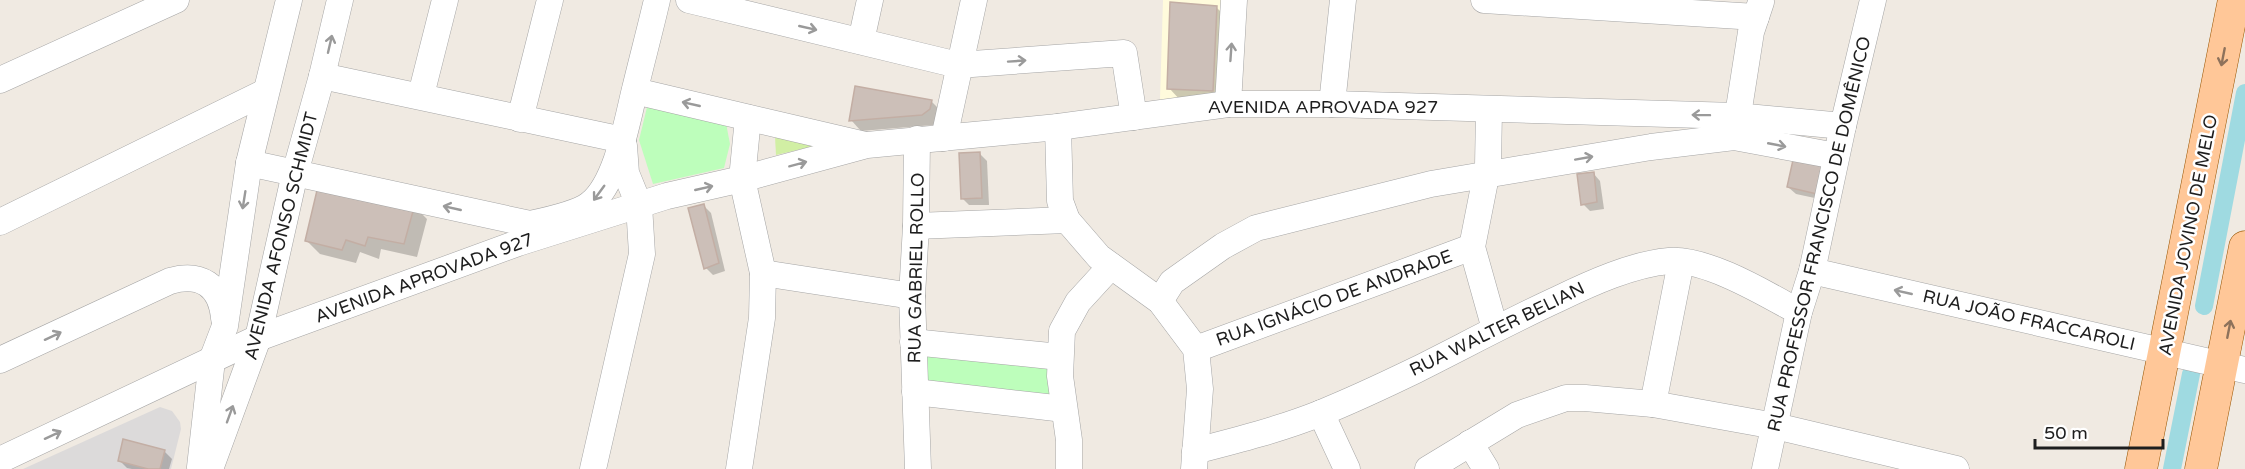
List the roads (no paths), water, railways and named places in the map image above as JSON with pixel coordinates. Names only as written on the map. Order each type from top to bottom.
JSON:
[{"type":"main road","name":"AVENIDA JOVINO DE MELO","points":[[2141,469],[2234,0]]},
{"type":"main road","points":[[2201,469],[2233,367],[2245,247]]},
{"type":"street","points":[[0,80],[176,0]]},
{"type":"street","name":"AVENIDA AFONSO SCHMIDT","points":[[200,469],[212,360],[225,326],[249,164],[289,0]]},
{"type":"street","name":"AVENIDA AFONSO SCHMIDT","points":[[210,469],[258,338],[295,173],[340,0]]},
{"type":"street","points":[[421,95],[445,0]]},
{"type":"street","points":[[520,119],[550,0]]},
{"type":"street","points":[[249,164],[530,224],[548,220],[590,204],[601,192],[612,171],[623,140],[657,0]]},
{"type":"street","points":[[689,0],[764,8],[861,40],[958,65],[1124,53],[1134,117]]},
{"type":"street","points":[[861,40],[870,0]]},
{"type":"street","points":[[944,138],[958,65],[974,0]]},
{"type":"street","points":[[1228,104],[1234,0]]},
{"type":"street","points":[[1332,104],[1342,0]]},
{"type":"street","points":[[1484,0],[1753,13],[1735,127]]},
{"type":"street","name":"RUA PROFESSOR FRANCISCO DE DOMÊNICO","points":[[1765,469],[1799,312],[1812,271],[1836,156],[1873,0]]},
{"type":"street","points":[[322,76],[421,95],[520,119],[623,140]]},
{"type":"street","points":[[635,91],[867,145]]},
{"type":"street","points":[[0,222],[265,92]]},
{"type":"street","name":"AVENIDA APROVADA 927","points":[[0,460],[258,338],[518,243],[667,196],[742,179],[867,145],[1058,127],[1228,104],[1332,104],[1489,111],[1735,127],[1843,126]]},
{"type":"street","points":[[1489,111],[1507,152],[1541,166]]},
{"type":"street","points":[[1489,111],[1488,166],[1472,248],[1495,329]]},
{"type":"street","points":[[739,469],[762,318],[763,273],[742,179],[748,118]]},
{"type":"street","points":[[1058,127],[1060,201],[1067,220],[1099,257],[1160,301],[1196,349],[1200,389],[1194,460]]},
{"type":"street","points":[[1160,301],[1172,282],[1223,246],[1256,228],[1431,184],[1651,147],[1735,127],[1836,156]]},
{"type":"street","name":"RUA GABRIEL ROLLO","points":[[917,139],[912,296],[918,469]]},
{"type":"street","points":[[593,469],[642,254],[639,205],[626,173],[623,140]]},
{"type":"street","points":[[480,257],[490,243],[492,217]]},
{"type":"street","points":[[916,226],[1067,220]]},
{"type":"street","name":"RUA IGNÁCIO DE ANDRADE","points":[[1196,349],[1472,248]]},
{"type":"street","name":"RUA WALTER BELIAN","points":[[1194,460],[1321,413],[1416,370],[1600,279],[1670,261],[1703,266],[1752,286],[1799,312]]},
{"type":"street","points":[[1653,404],[1681,262]]},
{"type":"street","points":[[1069,469],[1069,440],[1060,376],[1062,331],[1077,302],[1111,266]]},
{"type":"street","name":"RUA JOÃO FRACCAROLI","points":[[1812,271],[2233,367]]},
{"type":"street","points":[[763,273],[912,296]]},
{"type":"street","points":[[0,360],[170,280],[184,277],[197,278],[218,295],[223,305],[225,326]]},
{"type":"street","points":[[913,342],[1060,357]]},
{"type":"street","points":[[915,392],[1064,409]]},
{"type":"street","points":[[1428,469],[1517,415],[1566,398],[1653,404],[1775,426],[1956,469]]},
{"type":"street","points":[[1321,413],[1347,469]]},
{"type":"street","points":[[1470,443],[1486,469]]},
{"type":"waterway","points":[[2204,306],[2245,93]]},
{"type":"waterway","points":[[2172,469],[2191,374]]}]
